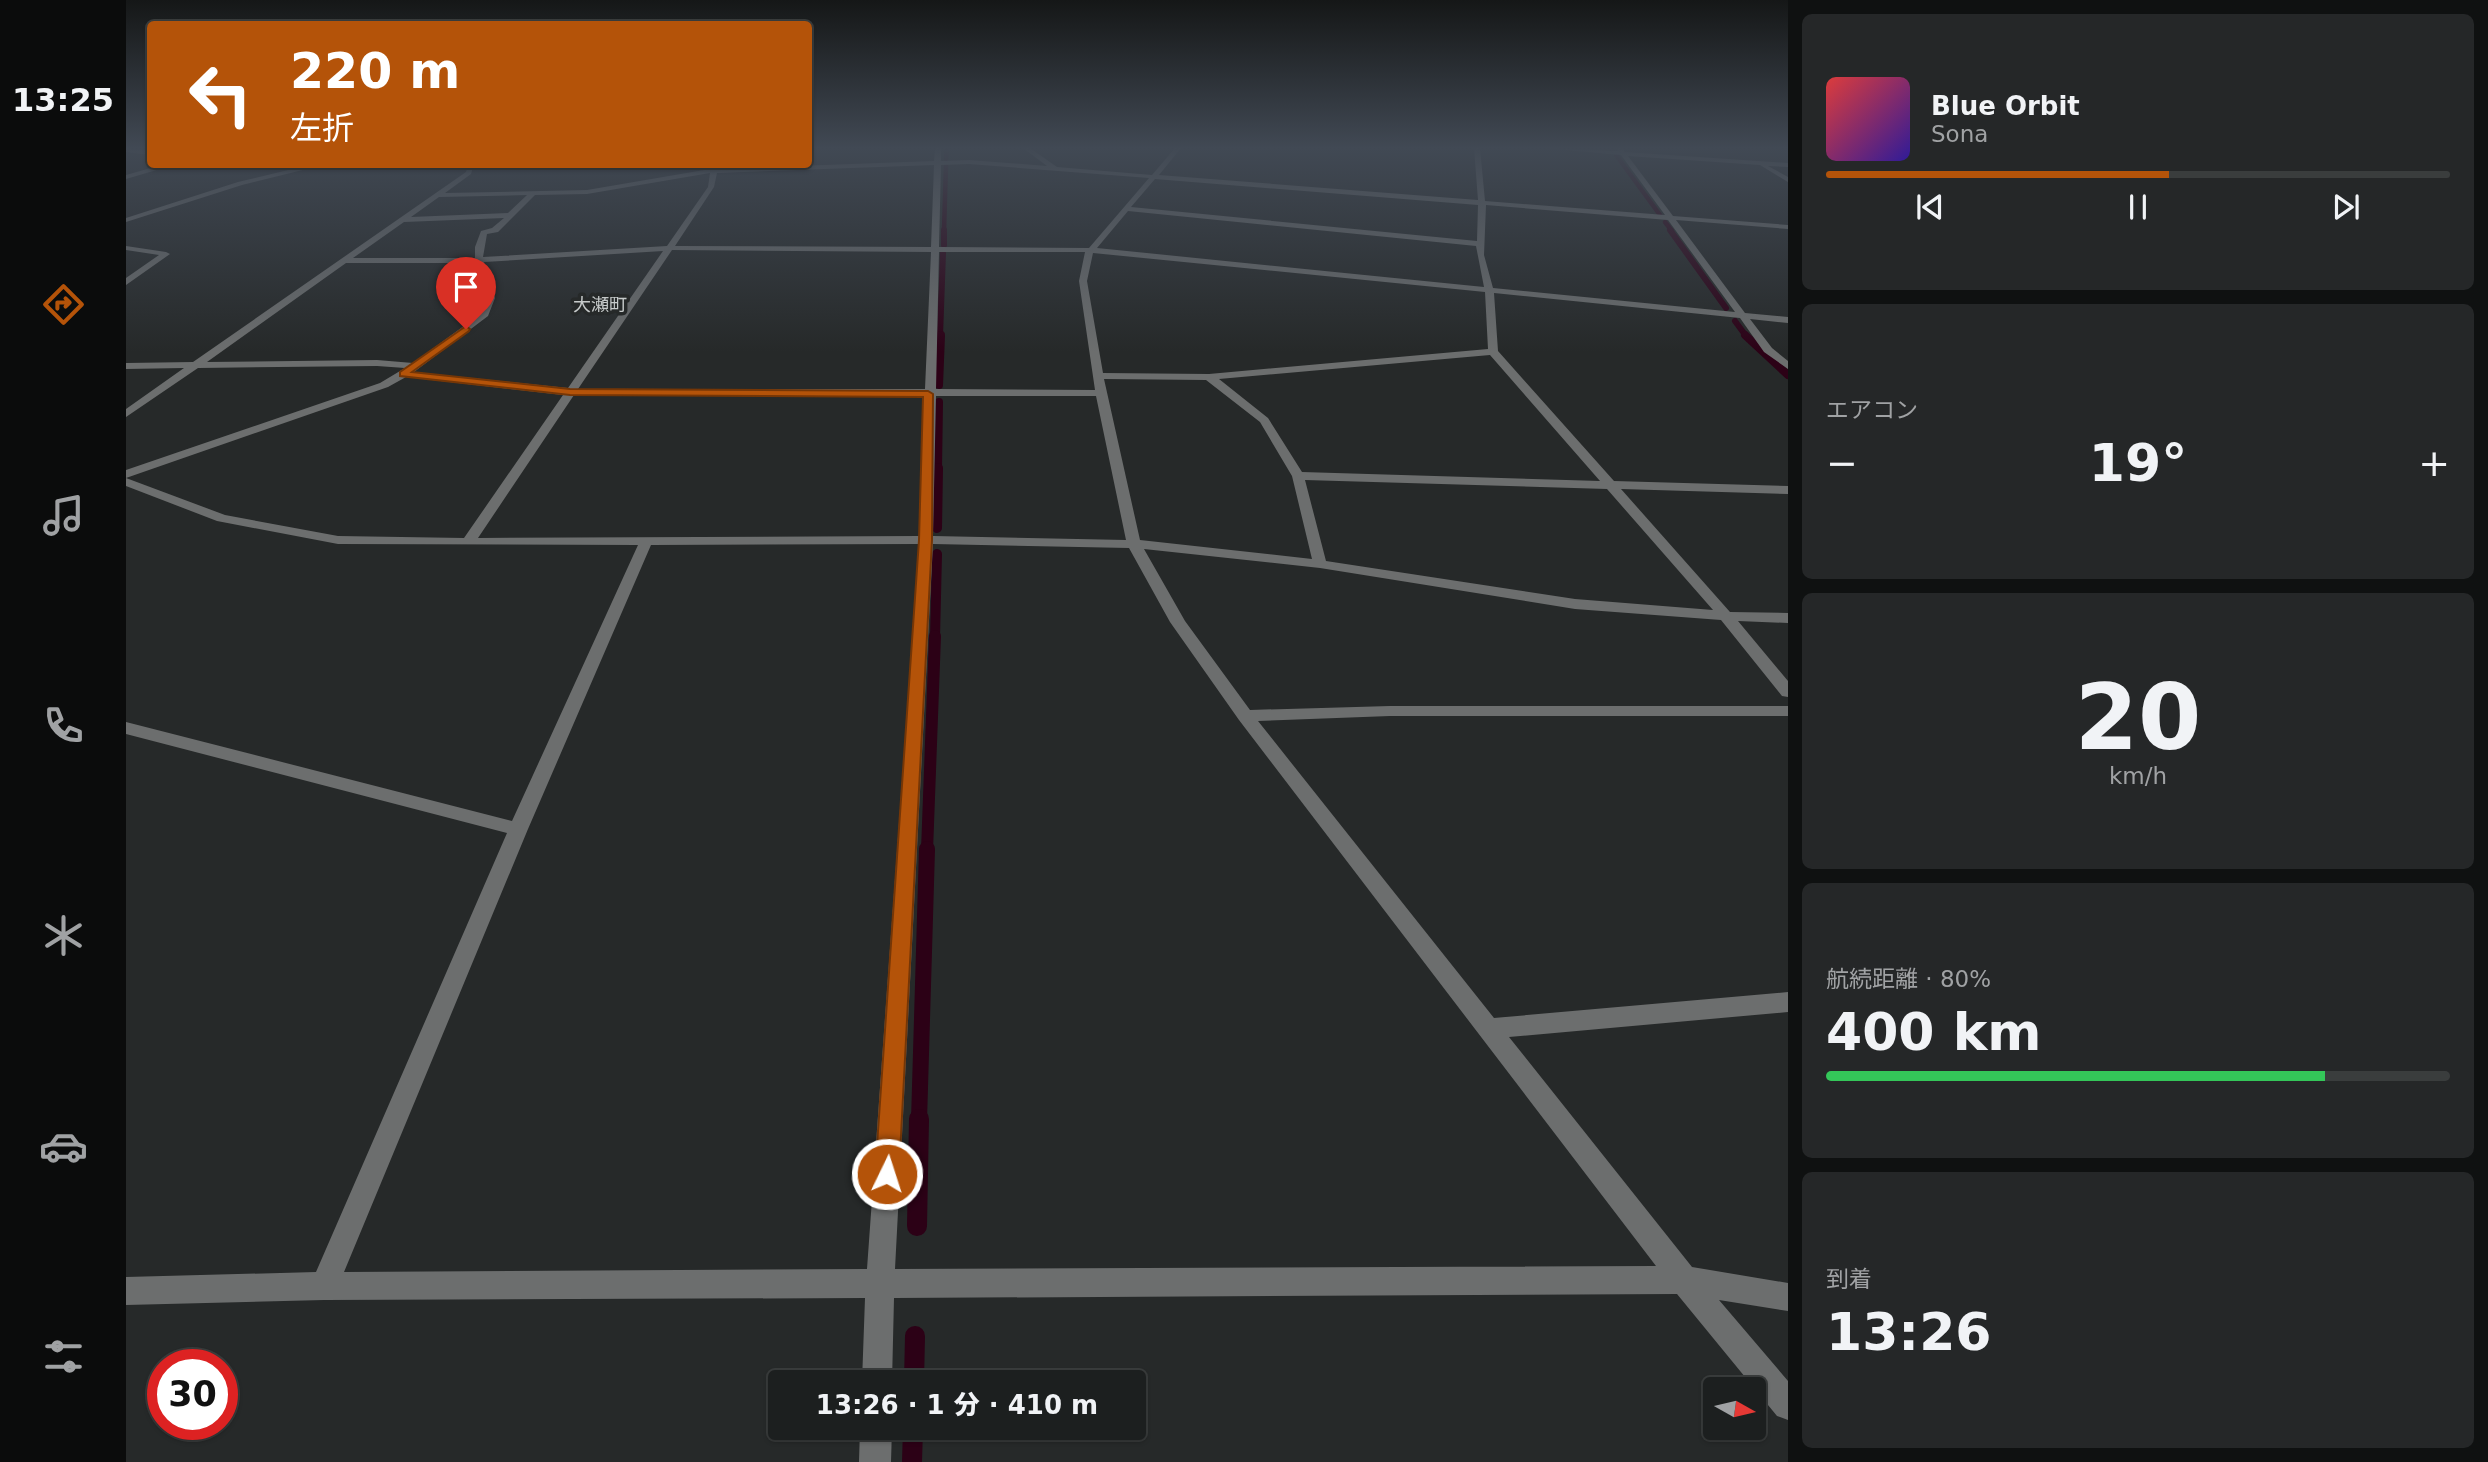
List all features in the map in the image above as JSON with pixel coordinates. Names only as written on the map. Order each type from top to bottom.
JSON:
[{"type":"street","points":[[126,414],[409,216]]},
{"type":"street","points":[[404,220],[484,216]]},
{"type":"street","points":[[126,474],[373,389],[404,374],[483,316],[490,298],[479,260],[479,247],[484,233],[495,230],[509,216]]},
{"type":"street","points":[[468,542],[690,216]]},
{"type":"street","points":[[877,1370],[880,1284],[926,540],[928,394],[936,216]]},
{"type":"street","points":[[1121,216],[1087,255],[1083,281],[1099,384],[1134,544],[1178,622],[1245,716],[1684,1280],[1788,1405]]},
{"type":"street","points":[[1200,216],[1480,244]]},
{"type":"street","points":[[1481,216],[1480,244],[1489,290],[1493,352],[1726,616],[1788,692]]},
{"type":"street","points":[[1649,216],[1788,227]]},
{"type":"street","points":[[1671,218],[1768,349],[1788,366]]},
{"type":"street","points":[[126,248],[166,254],[126,282]]},
{"type":"street","points":[[345,261],[479,260],[668,248],[1091,250],[1788,320]]},
{"type":"street","points":[[404,374],[570,392],[928,394],[1209,377],[1493,352]]},
{"type":"street","points":[[126,366],[377,363],[415,366]]},
{"type":"street","points":[[1209,377],[1264,420],[1298,476],[1320,564]]},
{"type":"street","points":[[1298,476],[1788,490]]},
{"type":"street","points":[[126,482],[222,518],[338,540],[926,540],[1134,544],[1320,564],[1574,604],[1788,618]]},
{"type":"street","points":[[324,1286],[518,829],[646,542]]},
{"type":"street","points":[[1245,716],[1390,711],[1788,711]]},
{"type":"street","points":[[126,728],[518,829]]},
{"type":"street","points":[[1488,1029],[1788,1002]]},
{"type":"street","points":[[126,1291],[324,1286],[1684,1280],[1788,1297]]},
{"type":"street","points":[[875,1462],[876,1440]]},
{"type":"waterway","points":[[944,216],[944,231]]},
{"type":"waterway","points":[[1665,222],[1672,231]]},
{"type":"waterway","points":[[1670,230],[1726,308]]},
{"type":"waterway","points":[[944,231],[944,245]]},
{"type":"waterway","points":[[940,336],[943,253]]},
{"type":"waterway","points":[[1735,321],[1746,336]]},
{"type":"waterway","points":[[939,385],[941,335]]},
{"type":"waterway","points":[[1746,336],[1788,375]]},
{"type":"waterway","points":[[938,469],[939,402]]},
{"type":"waterway","points":[[937,528],[938,468]]},
{"type":"waterway","points":[[935,638],[937,554]]},
{"type":"waterway","points":[[927,851],[935,636]]},
{"type":"waterway","points":[[919,1121],[927,849]]},
{"type":"waterway","points":[[917,1226],[919,1119]]},
{"type":"waterway","points":[[914,1370],[915,1336]]},
{"type":"waterway","points":[[912,1462],[913,1440]]},
{"type":"district","name":"大瀬町","points":[[600,304]]},
{"type":"route","points":[[466,329],[404,374],[570,392],[928,394],[926,540],[887,1174]]}]
